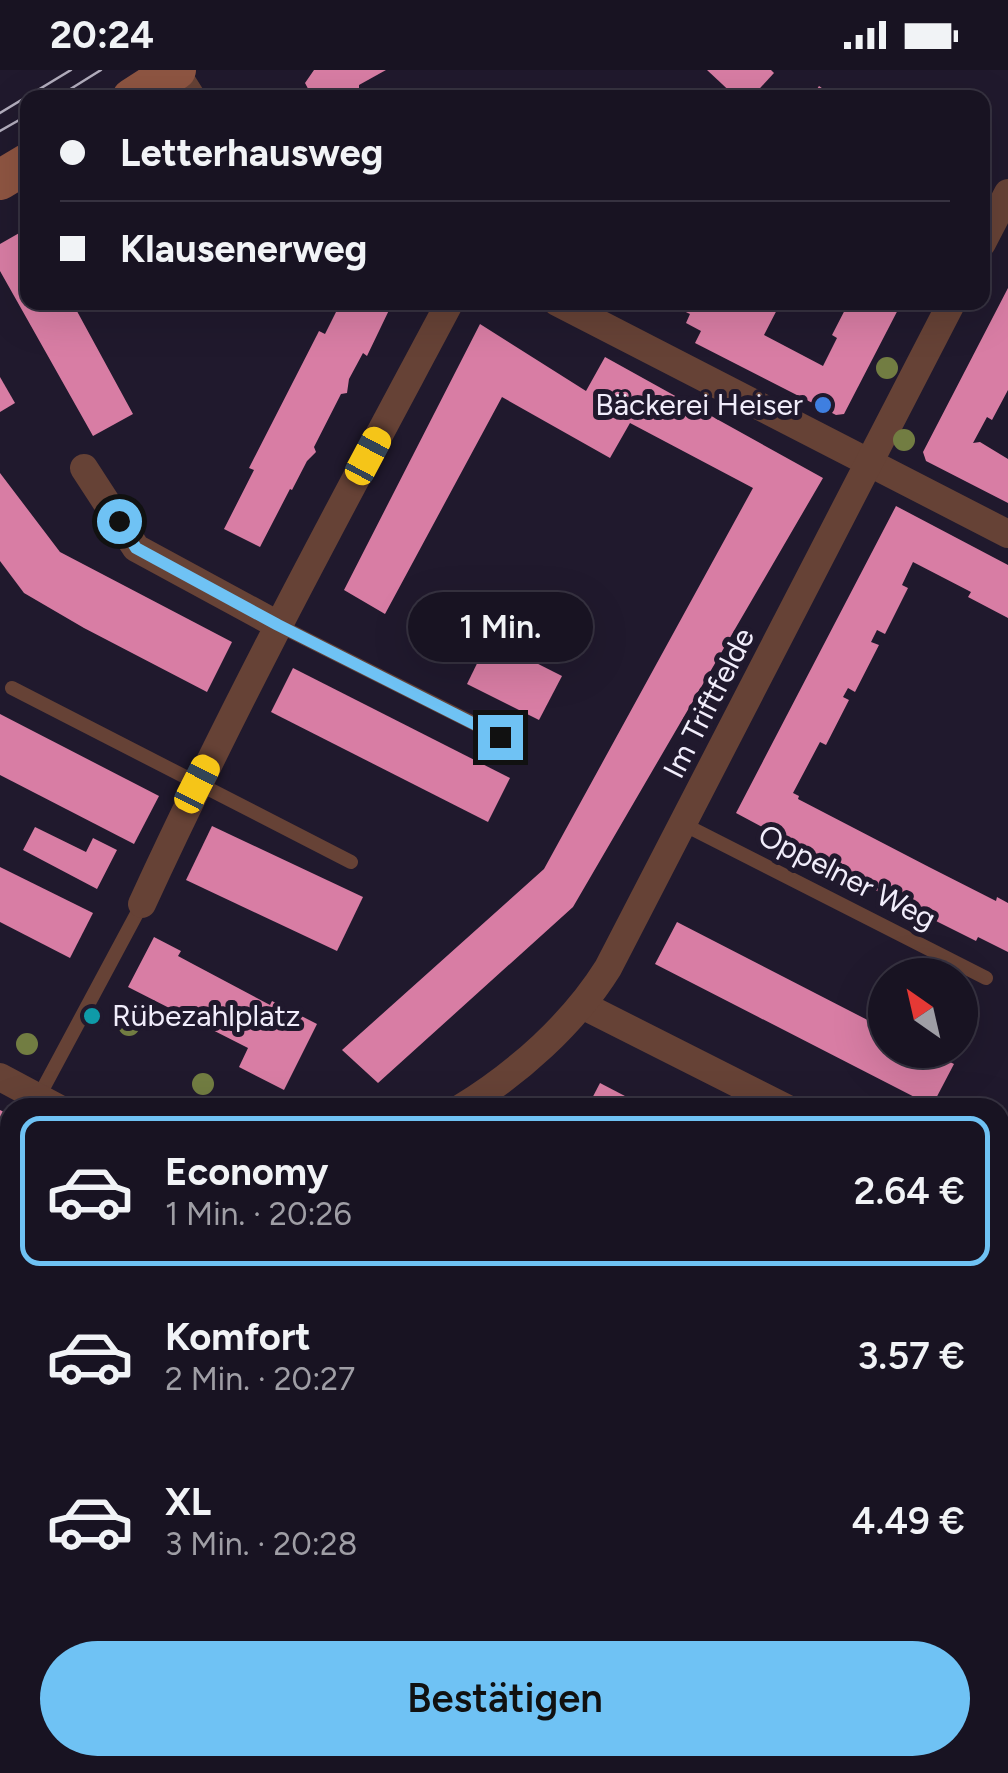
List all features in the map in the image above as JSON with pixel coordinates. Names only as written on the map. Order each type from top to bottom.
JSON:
[{"type":"main road","points":[[145,90],[176,70]]},
{"type":"street","points":[[990,228],[1008,193]]},
{"type":"street","points":[[142,904],[197,784],[278,625],[446,310]]},
{"type":"street","points":[[572,310],[1008,534]]},
{"type":"street","name":"Im Triftfelde","points":[[481,1098],[584,1006],[608,968],[948,310]]},
{"type":"street","points":[[84,468],[136,548],[278,625]]},
{"type":"street","points":[[584,1006],[766,1098]]},
{"type":"street","points":[[0,1077],[39,1098]]},
{"type":"lane","points":[[278,625],[500,737]]},
{"type":"lane","points":[[12,688],[352,862]]},
{"type":"lane","name":"Oppelner Weg","points":[[683,824],[986,978]]},
{"type":"lane","points":[[50,1098],[142,904]]},
{"type":"building","points":[[314,70],[386,70],[359,85],[359,90],[309,90],[305,83]]},
{"type":"building","points":[[707,70],[774,73],[758,90],[728,90]]},
{"type":"building","points":[[20,233],[20,306],[0,271],[0,244]]},
{"type":"building","points":[[1008,288],[1008,390],[992,420],[987,417],[973,443],[980,442],[1008,459],[1008,503],[926,461],[923,452]]},
{"type":"building","points":[[22,310],[76,310],[133,414],[93,436]]},
{"type":"building","points":[[337,310],[389,310],[367,356],[363,353],[349,379],[347,393],[341,394],[314,447],[316,452],[290,489],[260,547],[224,529],[254,470],[249,468],[319,331],[325,334]]},
{"type":"building","points":[[682,310],[777,310],[764,335],[823,366],[845,310],[898,310],[844,414],[836,415],[695,343],[701,331],[686,323],[690,314]]},
{"type":"building","points":[[480,324],[586,391],[605,357],[823,478],[573,907],[378,1083],[342,1050],[544,869],[753,488],[630,423],[610,458],[502,397],[385,614],[344,590]]},
{"type":"building","points":[[0,377],[15,403],[0,412]]},
{"type":"building","points":[[0,473],[60,552],[232,642],[207,692],[24,593],[0,561]]},
{"type":"building","points":[[896,506],[1008,565],[1008,618],[968,597],[971,592],[913,562],[902,585],[908,588],[885,634],[877,630],[871,642],[879,645],[855,692],[848,688],[843,697],[849,700],[826,745],[820,742],[793,793],[929,867],[996,901],[997,897],[1008,903],[1008,952],[978,937],[976,941],[908,907],[777,839],[779,836],[736,813]]},
{"type":"building","points":[[489,639],[562,676],[539,720],[467,684]]},
{"type":"building","points":[[293,668],[510,778],[488,822],[271,712]]},
{"type":"building","points":[[0,714],[159,796],[134,844],[0,775]]},
{"type":"building","points":[[212,826],[363,897],[337,951],[186,880]]},
{"type":"building","points":[[35,827],[86,852],[93,838],[117,850],[97,889],[23,850]]},
{"type":"building","points":[[0,867],[93,913],[70,958],[0,922]]},
{"type":"building","points":[[677,922],[868,1020],[868,1068],[952,1068],[936,1098],[916,1098],[655,964]]},
{"type":"building","points":[[154,937],[181,951],[178,956],[191,963],[270,1005],[272,1001],[317,1024],[284,1090],[239,1067],[248,1048],[128,987]]},
{"type":"building","points":[[600,1083],[629,1098],[592,1098]]},
{"type":"tram line","points":[[38,90],[71,70]]},
{"type":"tram line","points":[[69,90],[101,70]]},
{"type":"tram line","points":[[0,113],[20,101]]},
{"type":"tram line","points":[[0,131],[20,120]]},
{"type":"place","name":"Bäckerei Heiser","points":[[823,405]]},
{"type":"place","name":"Rübezahlplatz","points":[[92,1016]]},
{"type":"route","points":[[119,521],[136,548],[500,737]]}]
